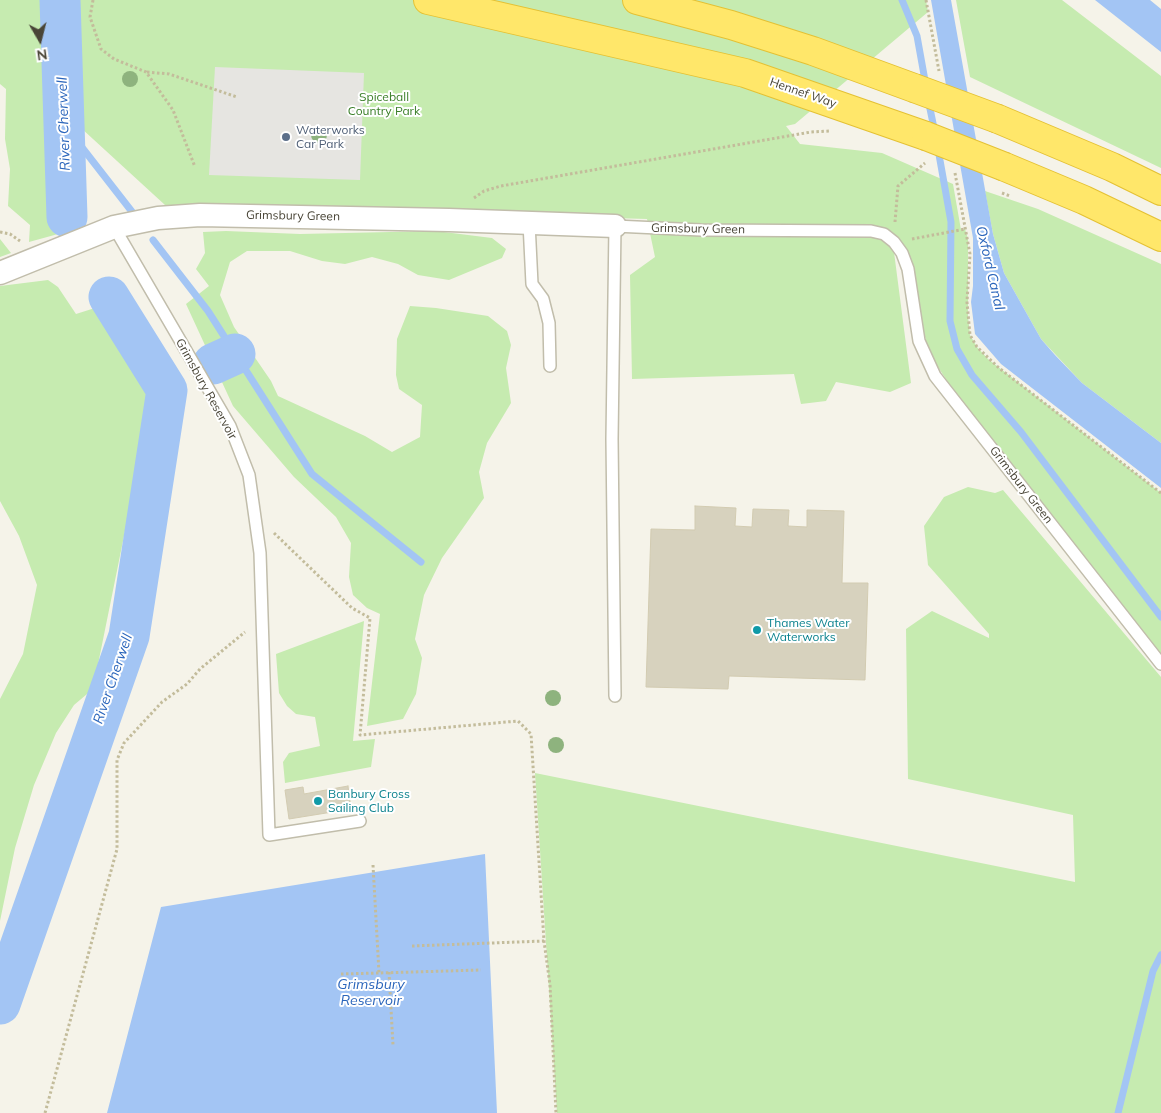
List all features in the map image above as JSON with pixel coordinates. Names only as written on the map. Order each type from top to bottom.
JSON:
[{"type":"highway","name":"Hennef Way","points":[[428,0],[745,73],[925,155],[1005,167],[1161,237]]},
{"type":"highway","points":[[637,0],[813,51],[998,119],[1112,167],[1161,191]]},
{"type":"street","name":"Grimsbury Green","points":[[0,273],[110,229],[158,218],[200,215],[449,220],[615,226]]},
{"type":"lane","points":[[529,223],[532,284],[543,299],[549,323],[550,366]]},
{"type":"lane","name":"Grimsbury Green","points":[[615,226],[701,230],[871,230],[884,234],[894,242],[902,254],[908,269],[919,341],[935,376],[1161,664]]},
{"type":"lane","points":[[615,226],[612,439],[615,696]]},
{"type":"lane","name":"Grimsbury Reservoir","points":[[110,229],[230,426],[249,475],[257,521],[263,624],[269,835],[360,821]]},
{"type":"path","points":[[93,0],[90,17],[101,48],[114,59],[146,72],[169,74],[236,97]]},
{"type":"path","points":[[926,0],[940,74]]},
{"type":"path","points":[[146,72],[174,110],[196,168]]},
{"type":"path","points":[[449,220],[476,196],[501,186],[811,132],[833,131]]},
{"type":"path","points":[[925,155],[898,186],[894,242],[965,229]]},
{"type":"path","points":[[954,169],[970,254],[968,316],[970,334],[977,347],[1000,368],[1161,493]]},
{"type":"path","points":[[274,532],[352,608],[370,618],[360,735],[518,721],[531,734],[544,941],[550,985],[556,1113]]},
{"type":"path","points":[[46,1113],[117,849],[117,760],[124,743],[162,702],[187,684],[200,669],[239,635],[263,624]]},
{"type":"path","points":[[373,865],[379,973]]},
{"type":"path","points":[[412,946],[544,941]]},
{"type":"path","points":[[341,974],[481,970]]},
{"type":"path","points":[[389,972],[393,1045]]},
{"type":"green space","points":[[0,0],[53,0],[57,198],[63,225],[58,234],[29,242],[30,225],[8,206],[10,169],[5,139],[6,89],[0,84]]},
{"type":"green space","name":"Spiceball Country Park","points":[[78,0],[926,0],[928,12],[795,124],[786,126],[800,144],[882,153],[953,184],[961,230],[965,229],[968,239],[968,316],[970,335],[977,347],[988,359],[1161,493],[1161,656],[949,384],[929,353],[904,251],[894,252],[911,383],[890,392],[836,382],[826,401],[801,404],[794,374],[632,379],[630,275],[655,257],[647,219],[165,205],[81,128]]},
{"type":"green space","points":[[956,0],[1062,0],[1161,76],[1161,168],[970,77]]},
{"type":"green space","points":[[985,191],[1038,209],[1161,264],[1161,443],[1082,383],[1041,339],[1004,273],[993,234]]},
{"type":"green space","points":[[436,231],[492,238],[506,249],[502,258],[449,280],[418,275],[398,264],[372,257],[345,264],[322,261],[290,251],[247,251],[230,262],[220,295],[234,327],[271,381],[278,396],[365,436],[392,452],[420,437],[422,405],[399,389],[396,375],[397,339],[410,306],[488,316],[507,331],[511,345],[506,368],[511,403],[487,443],[479,472],[484,498],[442,558],[424,595],[415,639],[422,658],[416,694],[403,719],[367,726],[380,614],[367,608],[353,595],[349,577],[351,543],[336,517],[294,477],[233,406],[186,304],[209,286],[196,269],[205,253],[203,232],[300,234]]},
{"type":"green space","points":[[0,239],[11,253],[0,257]]},
{"type":"green space","points":[[48,280],[58,287],[76,314],[98,307],[154,388],[93,689],[74,705],[56,733],[34,785],[15,848],[0,921],[0,699],[23,654],[37,585],[19,536],[0,501],[0,286]]},
{"type":"green space","points":[[968,487],[995,493],[1003,490],[1161,677],[1161,1113],[557,1113],[535,773],[1075,882],[1073,815],[908,779],[906,629],[932,611],[989,638],[989,634],[928,565],[924,526],[944,497]]},
{"type":"green space","points":[[364,621],[353,741],[375,739],[371,767],[285,783],[283,762],[289,753],[320,746],[315,717],[296,714],[287,706],[279,693],[276,654]]},
{"type":"shaded area","name":"Waterworks Car Park","points":[[215,67],[364,73],[360,180],[209,175]]},
{"type":"water","name":"Oxford Canal","points":[[931,0],[951,0],[993,234],[1004,273],[1041,339],[1055,355],[1082,383],[1161,443],[1161,488],[1001,364],[975,334],[971,302],[973,238]]},
{"type":"water","points":[[1095,0],[1150,0],[1161,9],[1161,52]]},
{"type":"water","name":"Grimsbury Reservoir","points":[[485,854],[497,1113],[107,1113],[161,907]]},
{"type":"building","name":"Thames Water Waterworks","points":[[695,506],[736,508],[735,526],[752,527],[753,509],[789,510],[788,526],[807,527],[807,510],[844,511],[842,583],[868,583],[865,680],[729,676],[728,689],[646,687],[651,529],[695,530]]},
{"type":"building","name":"Banbury Cross Sailing Club","points":[[348,786],[351,809],[289,819],[285,790],[303,787],[304,794]]},
{"type":"waterway","name":"River Cherwell","points":[[60,0],[67,217]]},
{"type":"waterway","points":[[902,0],[917,36],[926,86]]},
{"type":"waterway","points":[[928,99],[935,133]]},
{"type":"waterway","points":[[63,123],[133,213]]},
{"type":"waterway","points":[[938,149],[951,222],[950,321],[957,349],[972,375],[1021,432],[1161,617]]},
{"type":"waterway","points":[[153,240],[208,311],[312,474],[421,562]]},
{"type":"waterway","name":"River Cherwell","points":[[0,1004],[129,636],[167,390],[109,297]]},
{"type":"waterway","points":[[213,364],[235,354]]},
{"type":"waterway","points":[[1118,1113],[1153,971],[1161,955]]},
{"type":"place","name":"Waterworks Car Park","points":[[286,137]]},
{"type":"place","name":"Thames Water Waterworks","points":[[757,630]]},
{"type":"place","name":"Banbury Cross Sailing Club","points":[[318,801]]}]
